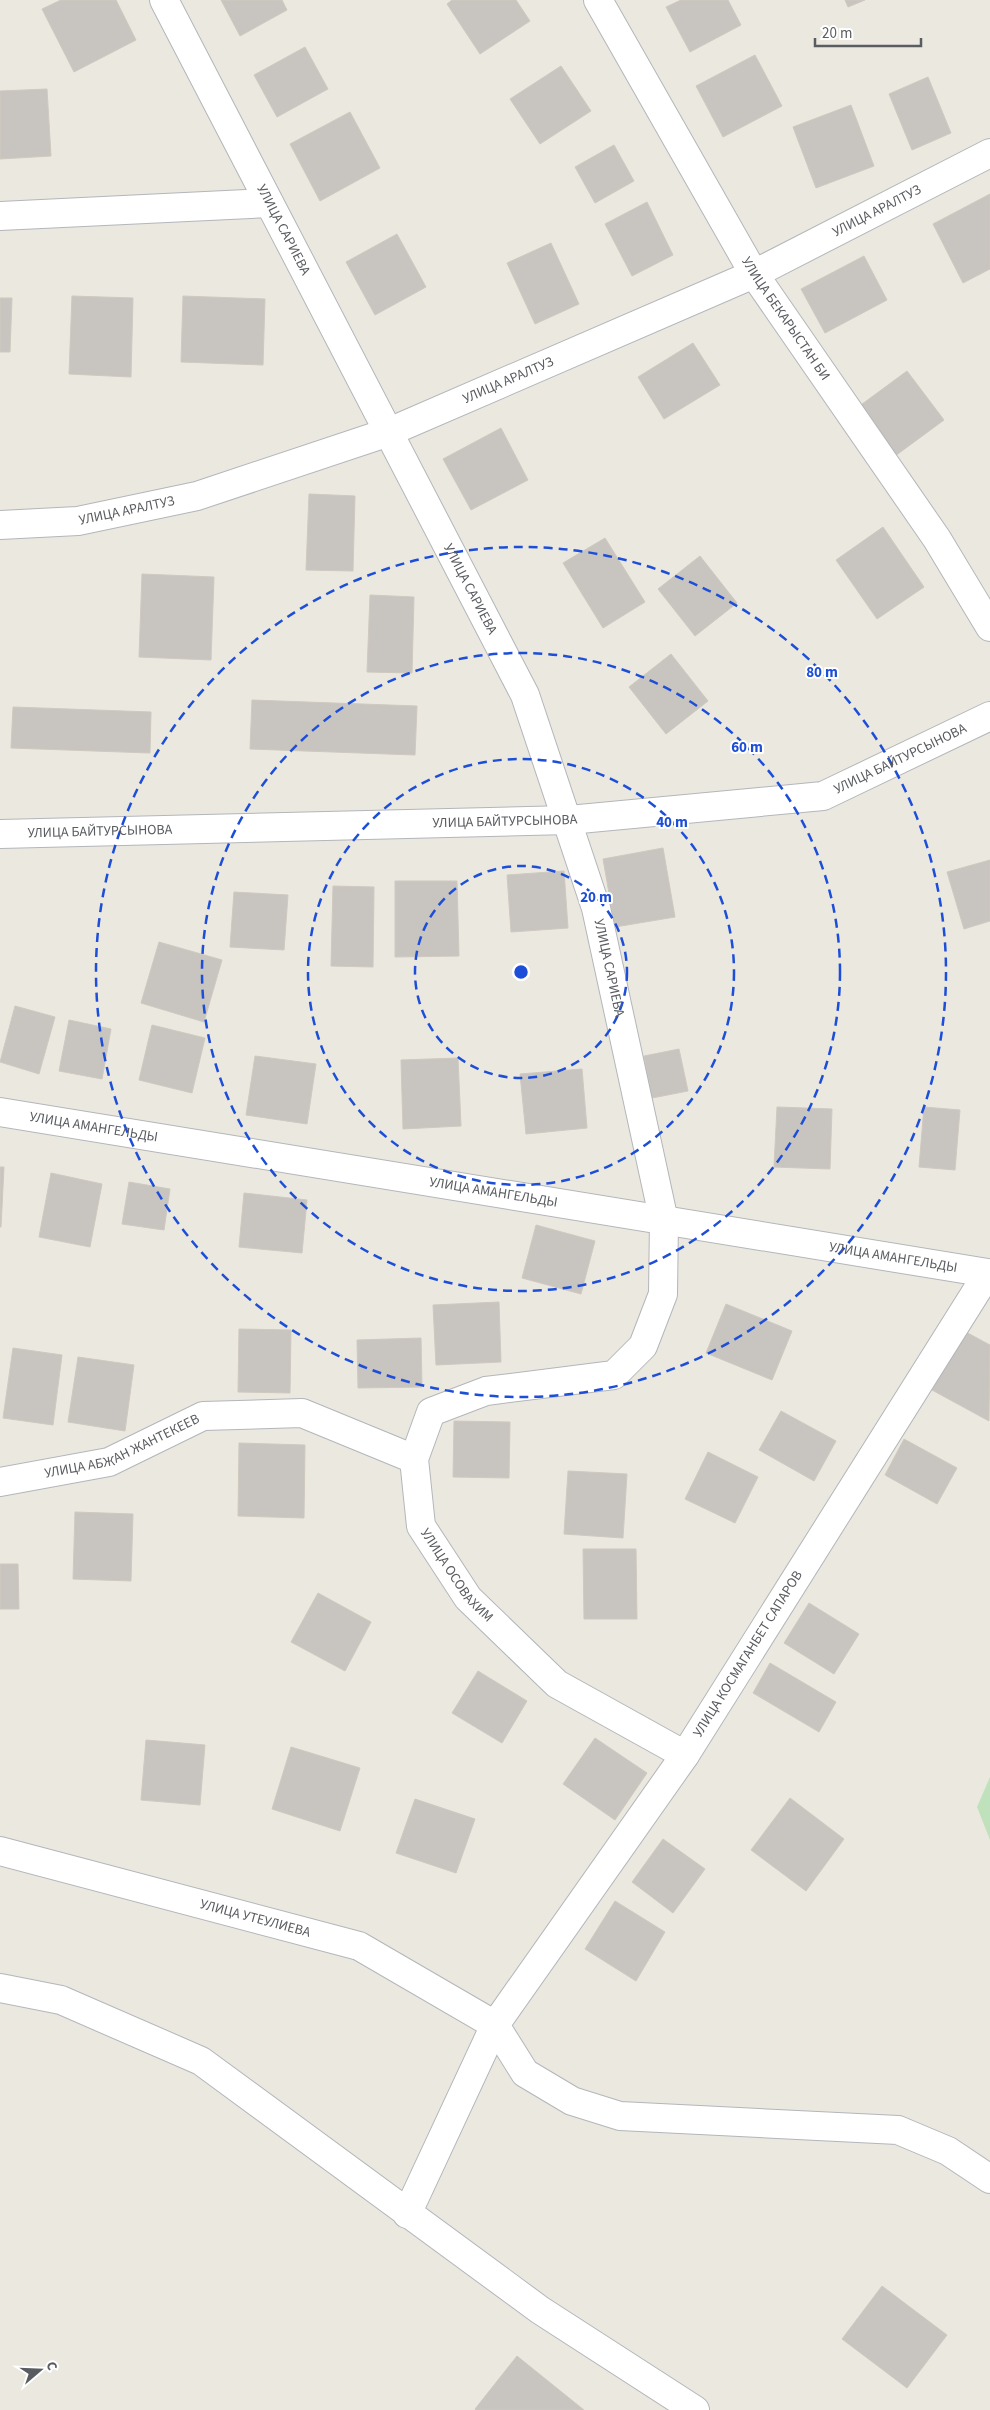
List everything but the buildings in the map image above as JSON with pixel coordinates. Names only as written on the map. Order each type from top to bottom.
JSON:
[{"type":"street","name":"УЛИЦА САРИЕВА","points":[[164,0],[525,694],[569,820],[596,908],[664,1221]]},
{"type":"street","name":"УЛИЦА БЕКАРЫСТАН БИ","points":[[598,0],[754,274],[938,539],[990,627]]},
{"type":"street","name":"УЛИЦА АРАЛТУЗ","points":[[0,526],[78,521],[197,496],[389,432],[754,274],[990,152]]},
{"type":"street","points":[[0,216],[269,204]]},
{"type":"street","name":"УЛИЦА БАЙТУРСЫНОВА","points":[[0,834],[569,820],[823,796],[990,716]]},
{"type":"street","name":"УЛИЦА АМАНГЕЛЬДЫ","points":[[0,1112],[988,1273]]},
{"type":"street","name":"УЛИЦА ОСОВАХИМ","points":[[664,1221],[664,1294],[643,1346],[614,1375],[486,1391],[431,1412],[414,1459],[421,1526],[468,1598],[557,1684],[685,1755]]},
{"type":"street","name":"УЛИЦА КОСМАГАНБЕТ САПАРОВ","points":[[407,2214],[495,2025],[685,1755],[988,1273]]},
{"type":"street","name":"УЛИЦА АБЖАН ЖАНТЕКЕЕВ","points":[[0,1482],[109,1462],[203,1416],[302,1412],[414,1459]]},
{"type":"street","name":"УЛИЦА УТЕУЛИЕВА","points":[[0,1851],[359,1946],[495,2025]]},
{"type":"street","points":[[0,1988],[61,2000],[201,2061],[540,2310],[695,2410]]},
{"type":"street","points":[[495,2025],[525,2073],[572,2101],[620,2116],[898,2130],[948,2151],[990,2179]]},
{"type":"green space","points":[[990,1777],[990,1840],[977,1807]]}]
